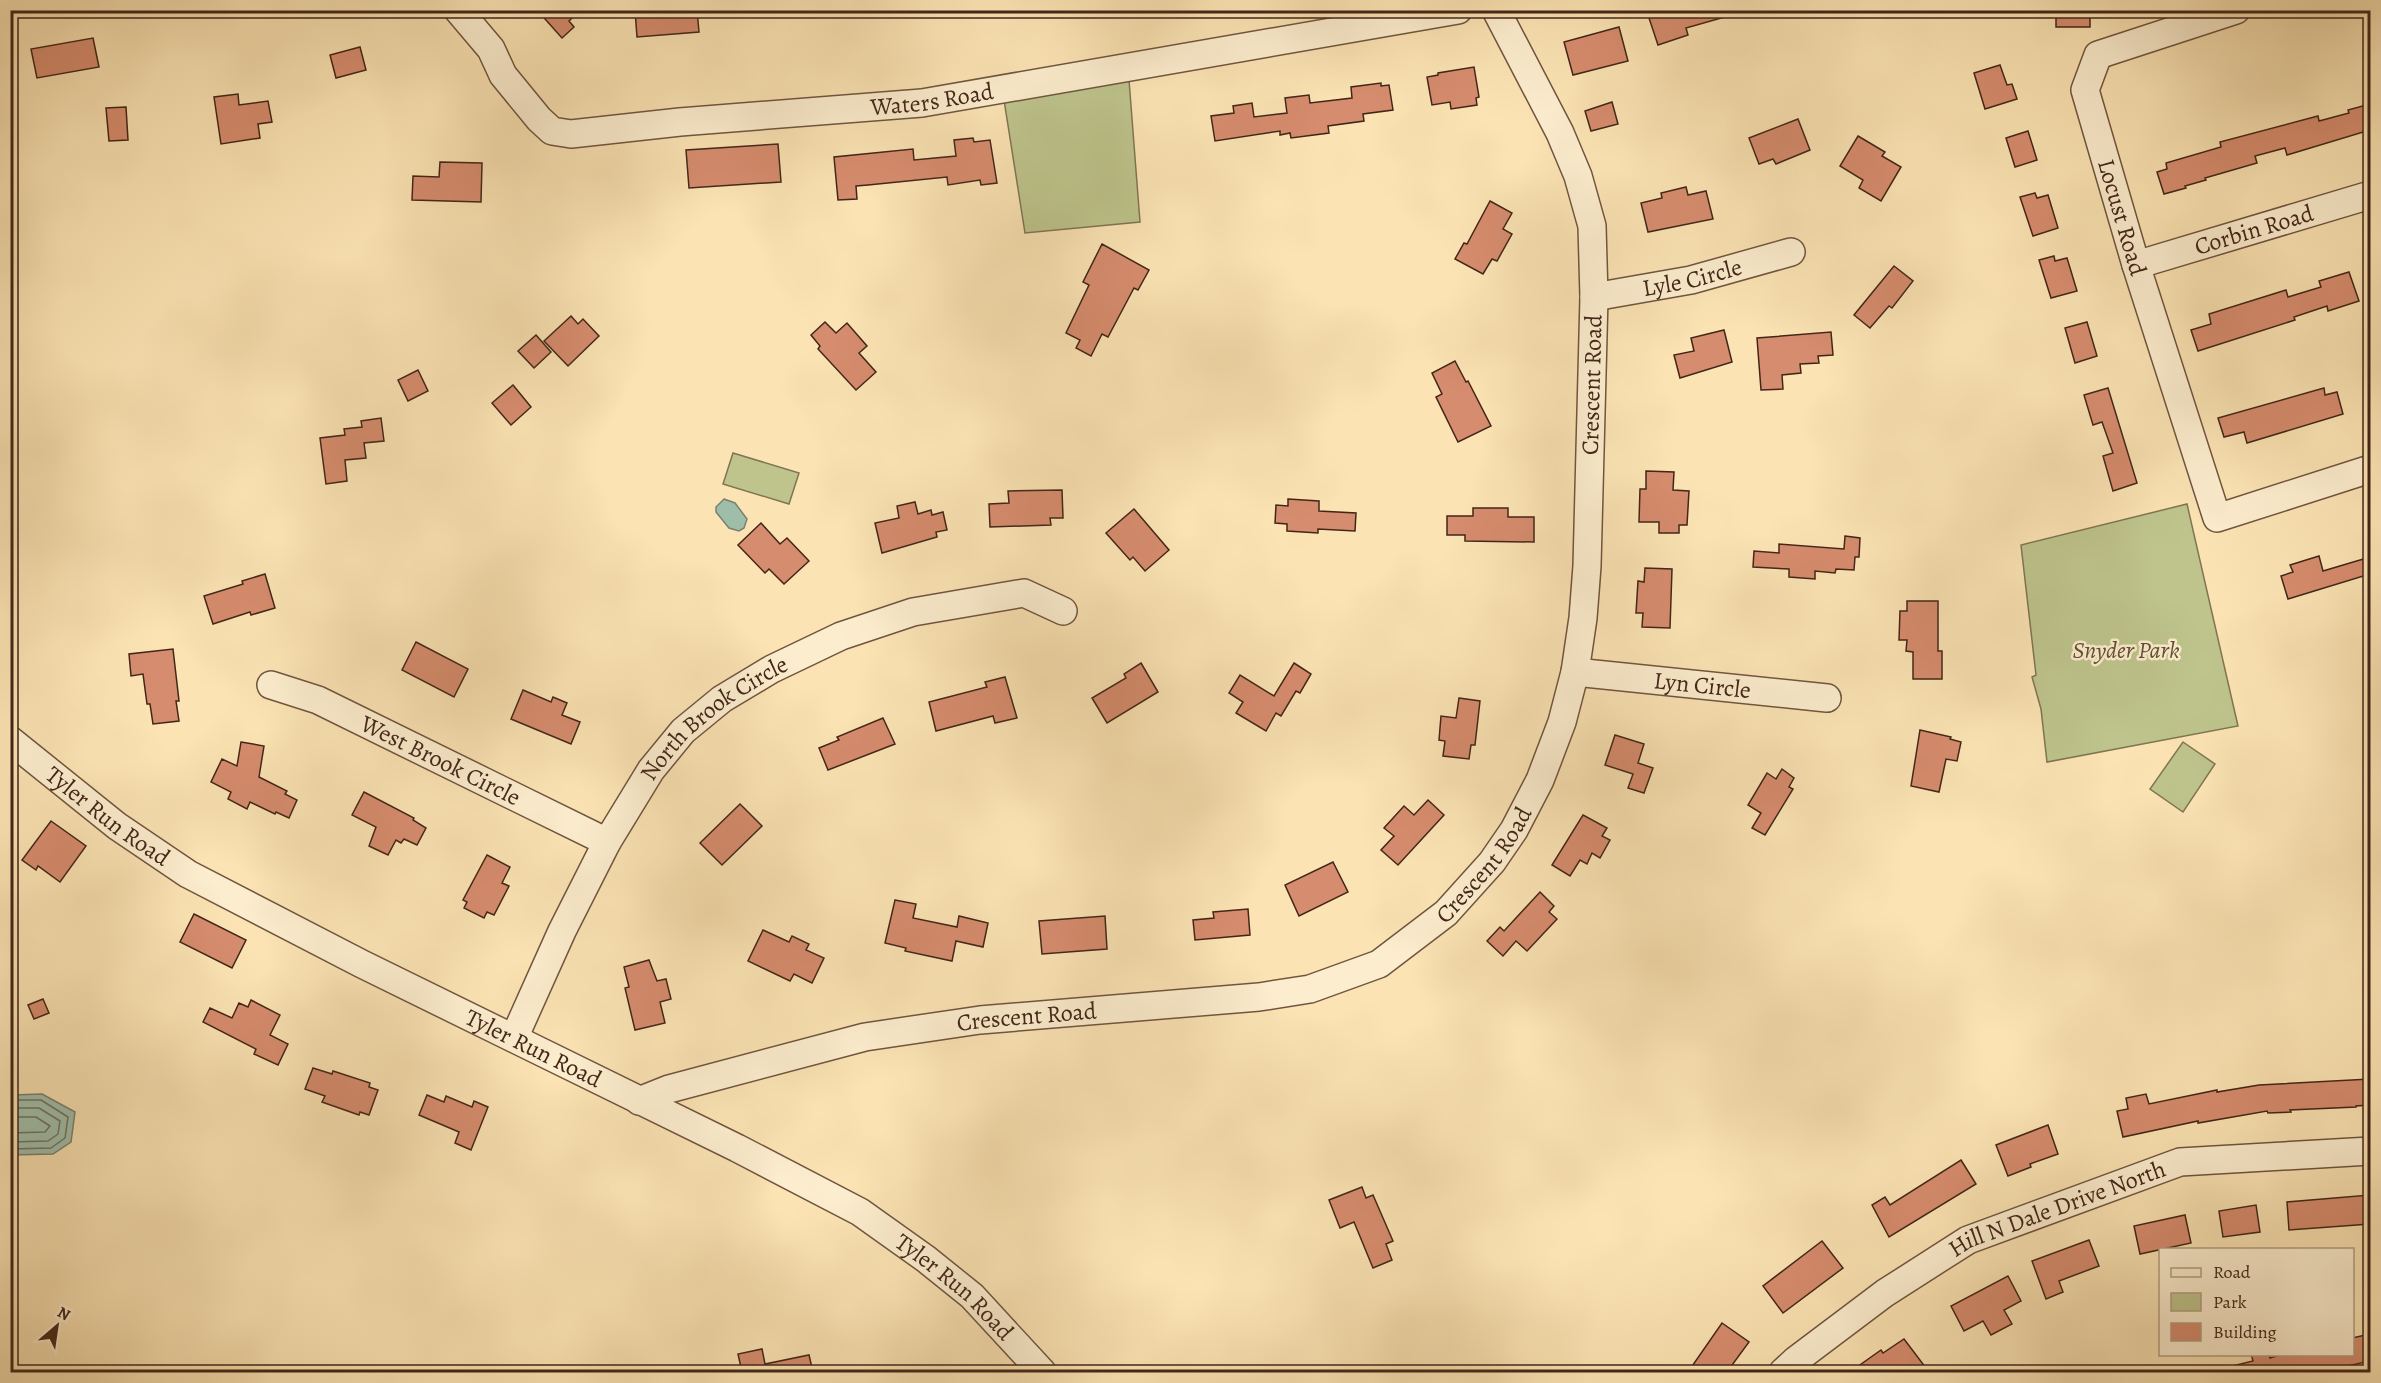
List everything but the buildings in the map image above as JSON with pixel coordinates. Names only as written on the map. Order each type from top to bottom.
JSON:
[{"type":"street","name":"Waters Road","points":[[458,10],[491,49],[503,75],[539,119],[552,130],[571,134],[680,122],[922,103],[1458,10]]},
{"type":"street","name":"Crescent Road","points":[[639,1101],[669,1089],[865,1037],[980,1020],[1259,998],[1310,989],[1379,964],[1446,913],[1498,854],[1514,830],[1540,780],[1562,722],[1575,672],[1583,618],[1587,566],[1593,297],[1592,226],[1578,176],[1560,133],[1496,10]]},
{"type":"street","name":"Locust Road","points":[[2236,10],[2098,55],[2085,90],[2136,265],[2217,518],[2370,469]]},
{"type":"street","name":"Corbin Road","points":[[2136,265],[2370,195]]},
{"type":"street","name":"Lyle Circle","points":[[1593,297],[1691,280],[1791,252]]},
{"type":"street","name":"North Brook Circle","points":[[514,1038],[562,931],[607,842],[651,770],[683,730],[722,699],[772,669],[841,636],[914,612],[1024,593],[1064,611]]},
{"type":"street","name":"Lyn Circle","points":[[1575,672],[1827,698]]},
{"type":"street","name":"West Brook Circle","points":[[272,685],[318,700],[607,842]]},
{"type":"street","name":"Tyler Run Road","points":[[10,740],[117,826],[188,874],[362,964],[737,1148],[860,1212],[926,1258],[972,1296],[1042,1372]]},
{"type":"street","name":"Hill N Dale Drive North","points":[[1783,1372],[1885,1293],[1968,1240],[2180,1162],[2370,1151]]},
{"type":"green space","points":[[1128,67],[1140,222],[1025,233],[1001,81]]},
{"type":"green space","points":[[733,453],[799,473],[789,504],[723,484]]},
{"type":"green space","name":"Snyder Park","points":[[2187,504],[2238,726],[2047,762],[2041,709],[2032,677],[2036,675],[2021,545]]},
{"type":"green space","points":[[2183,742],[2215,764],[2183,812],[2150,789]]},
{"type":"water","points":[[724,499],[735,503],[747,519],[744,528],[739,531],[729,528],[716,512],[716,507]]},
{"type":"water","points":[[42,1094],[75,1112],[71,1142],[53,1154],[11,1155],[11,1095]]}]
